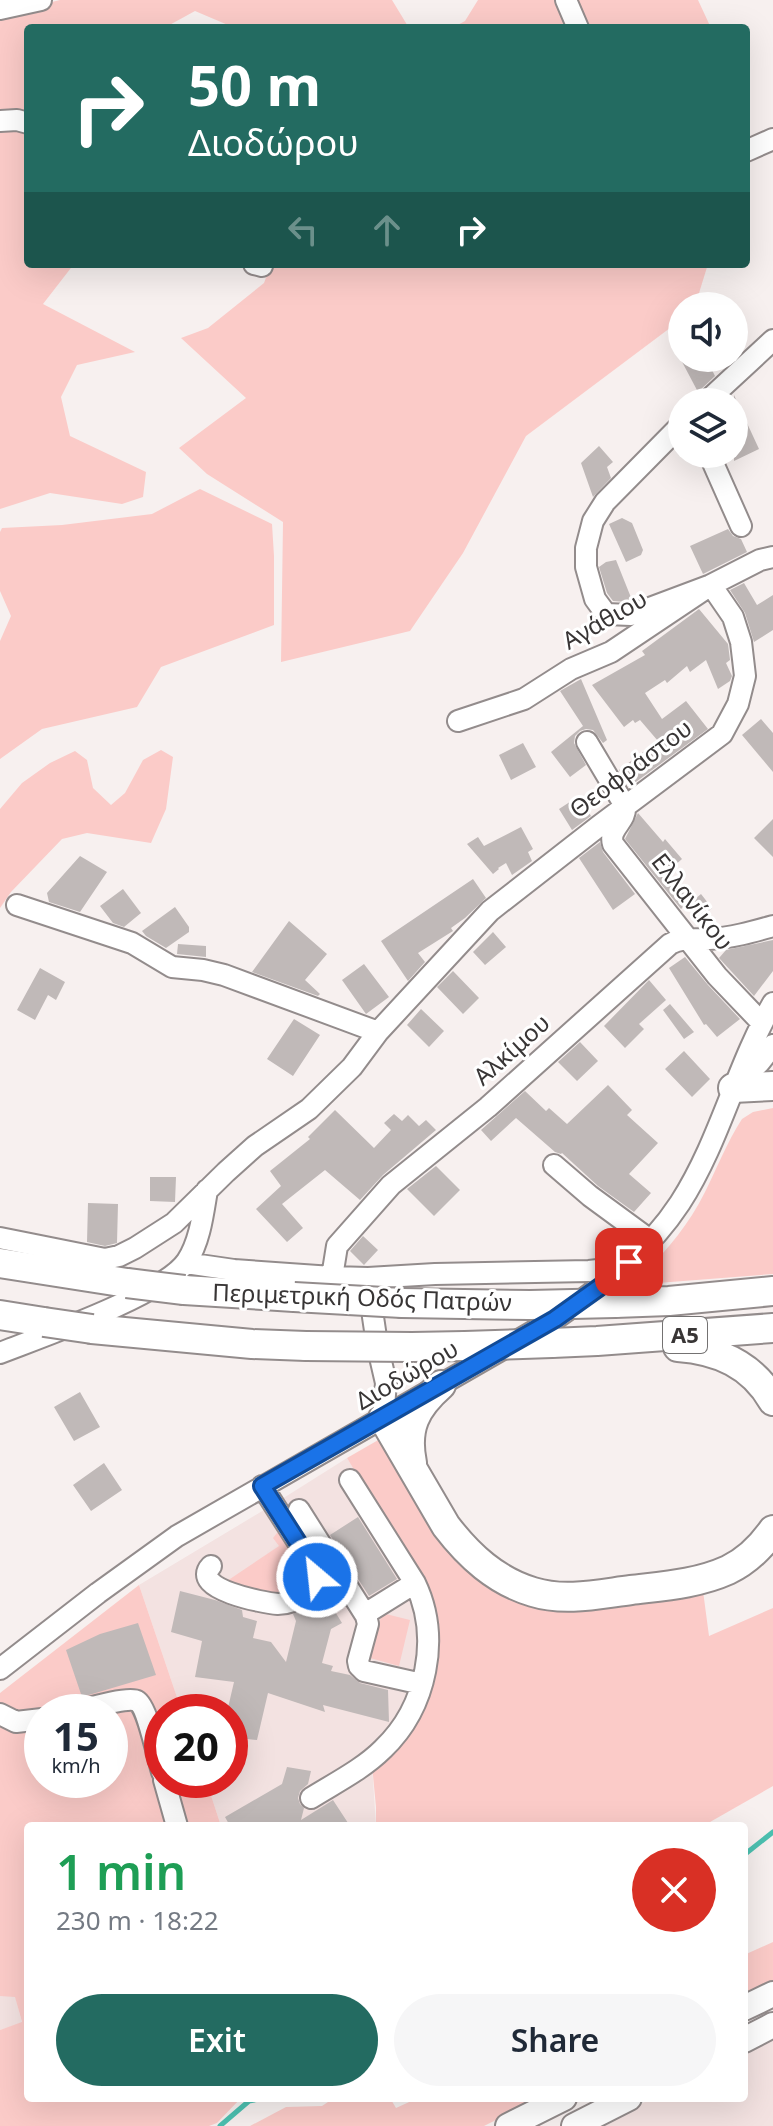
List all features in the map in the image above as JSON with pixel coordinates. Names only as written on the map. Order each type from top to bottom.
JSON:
[{"type":"highway","points":[[733,1088],[773,1086]]},
{"type":"highway","name":"Περιμετρική Οδός Πατρών","points":[[0,1263],[127,1283],[185,1276],[294,1297],[402,1303],[615,1303],[773,1291]]},
{"type":"highway","name":"Περιμετρική Οδός Πατρών","points":[[0,1315],[92,1329],[306,1346],[552,1343],[773,1328]]},
{"type":"highway","points":[[597,1341],[690,1348],[720,1354],[746,1370],[773,1401]]},
{"type":"highway","points":[[418,1479],[409,1446],[412,1422],[426,1399],[441,1385]]},
{"type":"highway","points":[[383,1418],[446,1526],[471,1555],[515,1586],[548,1596],[585,1596],[692,1582],[714,1576],[745,1560],[761,1547],[773,1530]]},
{"type":"main road","points":[[748,2006],[773,1994]]},
{"type":"main road","points":[[748,2038],[773,2025]]},
{"type":"main road","points":[[508,2126],[556,2102]]},
{"type":"main road","points":[[574,2126],[621,2102]]},
{"type":"street","points":[[0,9],[41,0]]},
{"type":"street","points":[[566,0],[576,24]]},
{"type":"street","points":[[0,121],[24,122]]},
{"type":"street","points":[[750,149],[773,139]]},
{"type":"street","points":[[721,388],[773,340]]},
{"type":"street","points":[[668,438],[605,502],[593,521],[586,548],[586,567],[595,599],[606,614],[631,615],[711,585]]},
{"type":"street","points":[[715,468],[741,526]]},
{"type":"street","name":"Αγάθιου","points":[[458,721],[524,699],[571,669],[611,652],[711,585],[760,560],[773,557]]},
{"type":"street","name":"Θεοφράστου","points":[[0,1238],[105,1259],[119,1256],[174,1223],[255,1146],[309,1109],[337,1082],[378,1032],[490,911],[722,734],[738,704],[745,676],[741,642],[733,617],[711,585]]},
{"type":"street","points":[[587,742],[625,806]]},
{"type":"street","name":"Ελλανίκου","points":[[625,806],[623,818],[611,837],[613,844],[687,939],[762,1023]]},
{"type":"street","points":[[17,905],[132,943],[172,967],[224,975],[378,1032]]},
{"type":"street","name":"Αλκίμου","points":[[332,1277],[337,1246],[391,1185],[479,1114],[666,947],[675,941],[724,937],[773,926]]},
{"type":"street","name":"Διοδώρου","points":[[0,1669],[177,1536],[555,1319],[604,1284],[650,1240],[679,1203],[709,1146],[773,1003]]},
{"type":"street","points":[[733,1088],[773,1045]]},
{"type":"street","points":[[554,1165],[650,1240]]},
{"type":"street","points":[[185,1276],[197,1239],[207,1190]]},
{"type":"street","points":[[0,1353],[147,1290],[170,1277],[234,1270],[368,1278],[589,1271],[629,1262]]},
{"type":"street","points":[[368,1278],[386,1383],[383,1418]]},
{"type":"street","points":[[311,1798],[388,1745],[407,1718],[422,1684],[427,1662],[429,1633],[424,1604],[415,1583],[350,1480]]},
{"type":"street","points":[[211,1566],[206,1575],[219,1589],[274,1603],[291,1601],[313,1585],[317,1577],[315,1569],[262,1486]]},
{"type":"street","points":[[299,1510],[365,1614],[368,1624],[358,1661],[360,1668],[422,1684]]},
{"type":"street","points":[[365,1614],[415,1583]]},
{"type":"street","points":[[128,1701],[137,1700],[144,1712]]},
{"type":"street","points":[[0,1714],[16,1722],[24,1721]]},
{"type":"street","points":[[169,1798],[176,1822]]},
{"type":"shaded area","points":[[60,0],[392,0],[407,24],[226,24],[195,11],[171,24],[24,24],[24,116],[0,116],[0,15]]},
{"type":"shaded area","points":[[478,0],[698,0],[709,24],[459,24],[465,21]]},
{"type":"shaded area","points":[[0,128],[24,132],[24,268],[71,268],[43,304],[135,352],[77,365],[61,397],[70,436],[146,472],[143,497],[122,504],[50,493],[0,509]]},
{"type":"shaded area","points":[[270,268],[707,268],[699,292],[668,292],[668,330],[526,436],[463,553],[410,631],[281,662],[283,522],[207,474],[179,448],[246,398],[181,338],[208,328],[264,283]]},
{"type":"shaded area","points":[[200,489],[272,524],[274,625],[161,667],[137,707],[42,729],[0,759],[0,641],[11,616],[0,591],[2,528],[62,525],[152,514]]},
{"type":"shaded area","points":[[161,750],[173,757],[166,809],[151,843],[87,833],[62,839],[11,892],[0,908],[0,809],[22,783],[50,763],[75,751],[87,760],[93,788],[111,805],[125,793],[143,760]]},
{"type":"shaded area","points":[[773,1108],[773,1274],[632,1285],[663,1253],[690,1218],[742,1119],[753,1112]]},
{"type":"shaded area","points":[[380,1439],[480,1580],[514,1600],[703,1591],[709,1636],[773,1608],[773,1786],[710,1822],[376,1822],[372,1765],[435,1659],[437,1624],[429,1596],[347,1458]]},
{"type":"shaded area","points":[[347,1458],[429,1596],[437,1624],[435,1659],[372,1765],[376,1822],[220,1822],[212,1798],[248,1798],[248,1694],[176,1694],[139,1585]]},
{"type":"shaded area","points":[[284,1532],[307,1572],[306,1582],[277,1599],[221,1585],[279,1546],[273,1538],[277,1533]]},
{"type":"shaded area","points":[[139,1585],[176,1694],[144,1694],[144,1798],[212,1798],[220,1822],[24,1822],[24,2102],[237,2102],[217,2123],[209,2126],[0,2126],[0,2030],[22,2022],[15,1997],[0,1996],[0,1693]]},
{"type":"shaded area","points":[[382,1613],[410,1620],[399,1666],[370,1658]]},
{"type":"shaded area","points":[[0,1936],[22,2023],[0,2030]]},
{"type":"shaded area","points":[[773,1942],[773,1981],[748,1994],[748,1953]]},
{"type":"shaded area","points":[[773,2039],[773,2126],[597,2126],[645,2102],[748,2102],[748,2051]]},
{"type":"shaded area","points":[[328,2102],[392,2102],[396,2108],[409,2102],[532,2102],[484,2126],[250,2126],[286,2107],[322,2106]]},
{"type":"building","points":[[687,372],[713,372],[715,376],[702,388],[696,388]]},
{"type":"building","points":[[748,425],[759,449],[748,454]]},
{"type":"building","points":[[599,446],[613,462],[607,467],[611,478],[593,497],[581,463]]},
{"type":"building","points":[[622,518],[632,523],[643,550],[641,555],[626,562],[609,524]]},
{"type":"building","points":[[728,529],[733,536],[741,539],[747,552],[703,574],[690,546]]},
{"type":"building","points":[[616,560],[632,600],[626,602],[613,601],[607,593],[599,567]]},
{"type":"building","points":[[744,583],[757,605],[773,595],[773,630],[754,642],[745,613],[730,590]]},
{"type":"building","points":[[699,609],[728,644],[730,660],[726,663],[732,676],[718,689],[706,660],[690,672],[687,666],[667,683],[665,680],[645,693],[662,719],[686,701],[708,729],[629,787],[619,770],[658,741],[640,720],[635,723],[633,720],[624,727],[592,685],[645,655],[642,651]]},
{"type":"building","points":[[581,679],[607,740],[603,743],[593,730],[586,729],[575,736],[574,743],[586,765],[570,777],[551,752],[583,726],[560,691]]},
{"type":"building","points":[[761,719],[773,733],[773,772],[742,735]]},
{"type":"building","points":[[523,743],[536,767],[511,780],[499,755]]},
{"type":"building","points":[[579,796],[591,816],[572,830],[559,809]]},
{"type":"building","points":[[638,813],[682,859],[666,873],[690,900],[681,909],[625,839]]},
{"type":"building","points":[[773,819],[773,857],[754,838]]},
{"type":"building","points":[[521,827],[533,849],[528,852],[532,861],[512,875],[506,863],[493,874],[467,844],[478,837],[484,846]]},
{"type":"building","points":[[600,842],[603,852],[635,894],[613,910],[579,858]]},
{"type":"building","points":[[80,856],[107,872],[80,912],[49,902],[47,893]]},
{"type":"building","points":[[473,879],[486,898],[451,928],[453,931],[418,953],[425,962],[408,981],[381,941]]},
{"type":"building","points":[[123,889],[141,913],[124,927],[113,923],[100,906]]},
{"type":"building","points":[[701,894],[712,908],[700,918],[689,904]]},
{"type":"building","points":[[175,907],[189,927],[189,932],[166,948],[142,931]]},
{"type":"building","points":[[289,921],[327,954],[305,980],[320,994],[318,996],[252,972]]},
{"type":"building","points":[[493,932],[506,947],[485,965],[473,952]]},
{"type":"building","points":[[773,940],[773,971],[754,996],[719,958],[726,950]]},
{"type":"building","points":[[178,944],[206,946],[206,957],[177,954]]},
{"type":"building","points":[[685,957],[740,1019],[717,1037],[704,1025],[669,968]]},
{"type":"building","points":[[364,964],[389,997],[366,1014],[342,980]]},
{"type":"building","points":[[40,968],[65,982],[56,1000],[48,995],[35,1020],[17,1010]]},
{"type":"building","points":[[453,971],[479,998],[463,1014],[437,987]]},
{"type":"building","points":[[649,980],[666,1000],[639,1024],[644,1029],[625,1048],[604,1026]]},
{"type":"building","points":[[670,1004],[694,1032],[684,1039],[663,1010]]},
{"type":"building","points":[[421,1009],[444,1031],[429,1047],[407,1025]]},
{"type":"building","points":[[294,1019],[320,1035],[293,1076],[267,1059]]},
{"type":"building","points":[[580,1042],[598,1061],[577,1081],[558,1062]]},
{"type":"building","points":[[684,1051],[710,1079],[692,1097],[665,1069]]},
{"type":"building","points":[[608,1085],[632,1110],[627,1115],[658,1143],[629,1174],[651,1193],[634,1212],[516,1118],[491,1141],[481,1130],[525,1091],[546,1111],[549,1108],[567,1124]]},
{"type":"building","points":[[335,1110],[374,1148],[391,1130],[384,1123],[394,1114],[402,1121],[408,1115],[419,1126],[426,1120],[436,1130],[383,1175],[360,1200],[325,1170],[282,1204],[303,1228],[287,1242],[256,1209],[281,1186],[270,1171],[310,1139],[308,1137]]},
{"type":"building","points":[[436,1166],[460,1190],[434,1216],[407,1189]]},
{"type":"building","points":[[150,1177],[176,1177],[175,1202],[150,1201]]},
{"type":"building","points":[[88,1203],[118,1204],[117,1243],[105,1246],[87,1242]]},
{"type":"building","points":[[363,1236],[378,1250],[364,1265],[350,1251]]},
{"type":"building","points":[[80,1392],[100,1427],[74,1441],[54,1407]]},
{"type":"building","points":[[104,1463],[122,1490],[91,1511],[73,1485]]},
{"type":"building","points":[[358,1517],[397,1579],[369,1596],[330,1535]]},
{"type":"building","points":[[180,1591],[215,1600],[242,1610],[243,1617],[257,1621],[253,1638],[271,1642],[286,1662],[296,1621],[293,1614],[312,1604],[323,1592],[342,1623],[331,1629],[322,1663],[333,1666],[331,1671],[350,1675],[360,1683],[388,1690],[389,1722],[323,1705],[325,1712],[268,1693],[257,1740],[248,1739],[248,1694],[231,1694],[234,1682],[195,1677],[202,1641],[171,1632]]},
{"type":"building","points":[[138,1623],[156,1675],[92,1694],[81,1694],[66,1650],[100,1634]]},
{"type":"building","points":[[287,1767],[311,1771],[308,1784],[300,1791],[298,1798],[304,1808],[301,1820],[333,1800],[347,1822],[228,1822],[225,1817],[282,1784]]},
{"type":"waterway","points":[[748,1852],[773,1832]]},
{"type":"waterway","points":[[220,2126],[248,2102]]},
{"type":"route","points":[[317,1577],[315,1569],[262,1486],[555,1319],[629,1262]]}]
